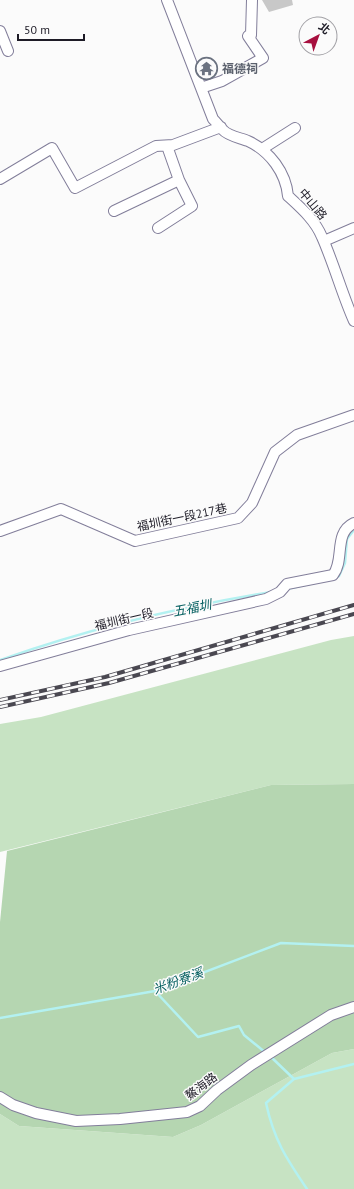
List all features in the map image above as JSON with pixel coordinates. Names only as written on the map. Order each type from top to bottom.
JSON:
[{"type":"lane","name":"中山路","points":[[167,0],[213,119],[223,131],[262,149],[273,158],[287,188],[288,196],[307,213],[323,238]]},
{"type":"lane","points":[[201,88],[222,81],[262,58],[248,36],[251,35],[252,0]]},
{"type":"lane","points":[[0,31],[8,51]]},
{"type":"lane","points":[[0,178],[52,148],[75,188],[156,146],[172,145],[221,127]]},
{"type":"lane","points":[[262,149],[294,128]]},
{"type":"lane","points":[[158,228],[192,206],[179,180],[167,146]]},
{"type":"lane","points":[[114,211],[179,180]]},
{"type":"lane","points":[[354,228],[323,238],[343,297],[354,321]]},
{"type":"lane","name":"福圳街一段217巷","points":[[0,531],[61,509],[135,541],[238,518],[252,503],[274,452],[297,435],[354,415]]},
{"type":"lane","name":"福圳街一段","points":[[0,666],[129,630],[266,599],[280,592],[287,584],[333,575],[338,569],[342,535],[348,526],[354,523]]},
{"type":"lane","name":"鰲海路","points":[[0,1097],[13,1105],[36,1113],[76,1121],[120,1119],[187,1112],[200,1106],[251,1065],[331,1015],[354,1007]]},
{"type":"green space","points":[[354,636],[354,784],[271,785],[0,852],[0,724],[41,717],[331,640]]},
{"type":"green space","points":[[354,784],[354,1049],[332,1053],[201,1125],[173,1137],[19,1126],[0,1114],[0,922],[7,851],[271,785]]},
{"type":"green space","points":[[354,1049],[354,1189],[0,1189],[0,1114],[19,1126],[173,1137],[201,1125],[332,1053]]},
{"type":"building","name":"福德祠","points":[[207,62],[211,71],[205,74],[200,65]]},
{"type":"waterway","name":"五福圳","points":[[336,577],[339,576],[345,563],[347,539],[354,530]]},
{"type":"waterway","name":"五福圳","points":[[287,589],[323,581]]},
{"type":"waterway","name":"五福圳","points":[[0,660],[66,638],[134,620],[271,592]]},
{"type":"waterway","name":"米粉寮溪","points":[[0,1018],[155,991],[281,943],[354,946]]},
{"type":"waterway","points":[[155,991],[198,1037],[239,1026],[244,1035],[266,1053]]},
{"type":"waterway","points":[[270,1056],[294,1079],[354,1064]]},
{"type":"waterway","points":[[294,1079],[266,1103],[277,1138],[293,1168],[307,1189]]},
{"type":"railway","points":[[0,700],[105,677],[354,605]]},
{"type":"railway","points":[[0,707],[109,683],[354,614]]},
{"type":"place","name":"福德祠","points":[[206,68]]}]
